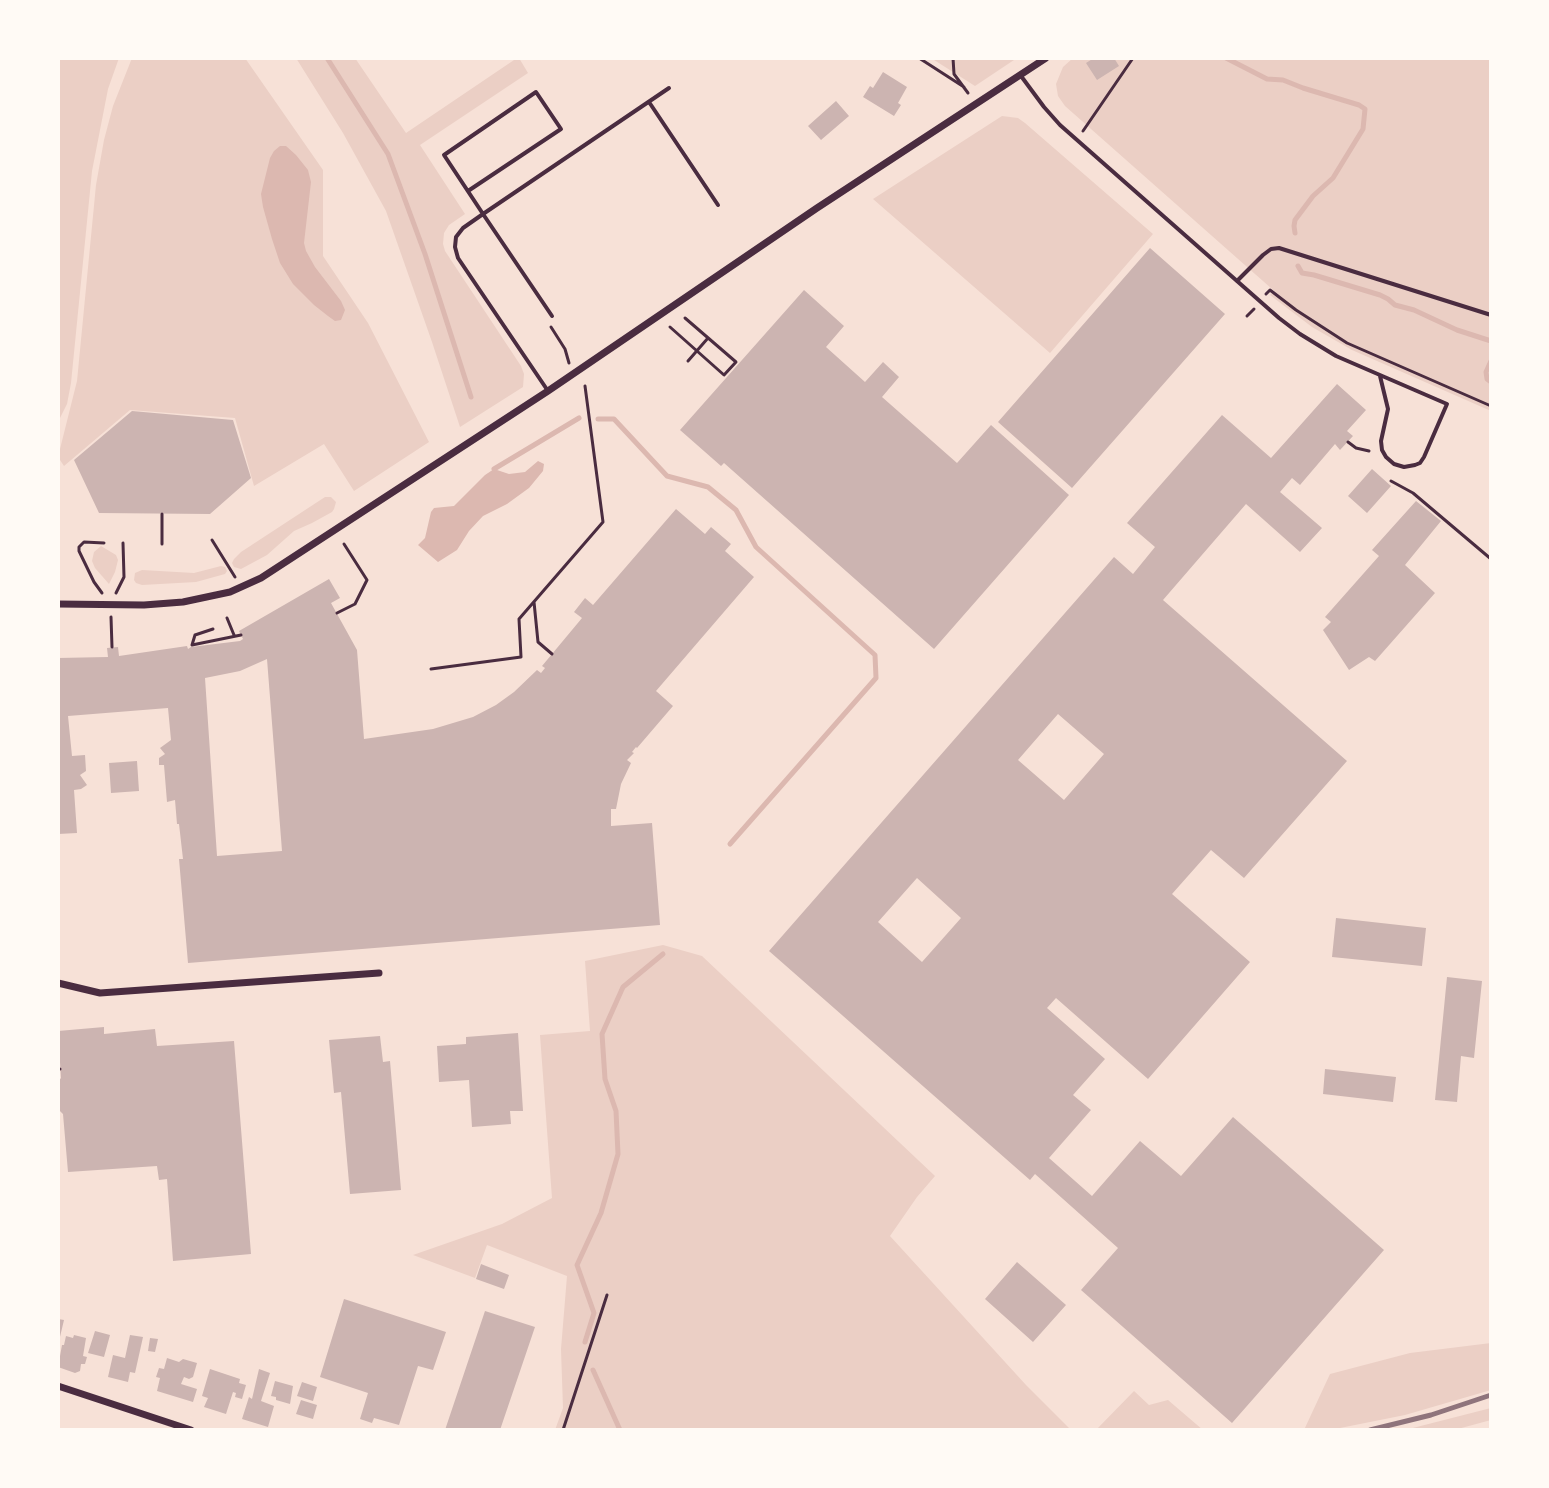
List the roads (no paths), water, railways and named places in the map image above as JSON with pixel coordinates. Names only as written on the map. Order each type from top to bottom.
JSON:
[{"type":"street","points":[[58,604],[183,602],[215,596],[261,578],[576,373],[806,215],[1046,58]]},
{"type":"street","points":[[58,983],[100,993],[379,973]]},
{"type":"street","points":[[58,1386],[191,1430]]},
{"type":"lane","points":[[1020,74],[1044,107],[1077,139],[1300,334],[1380,376],[1447,404],[1420,463],[1404,467],[1394,464],[1382,450],[1388,409],[1380,376]]},
{"type":"lane","points":[[548,391],[458,258],[456,237],[483,214],[669,88]]},
{"type":"lane","points":[[468,191],[561,129],[536,92],[444,155],[483,214],[552,316]]},
{"type":"lane","points":[[649,102],[718,205]]},
{"type":"lane","points":[[1237,281],[1263,255],[1279,248],[1491,315]]},
{"type":"waterway","points":[[327,58],[388,154],[425,254],[471,397]]},
{"type":"waterway","points":[[1226,58],[1267,79],[1283,80],[1365,109],[1363,129],[1333,178],[1313,196],[1295,220],[1295,233]]},
{"type":"waterway","points":[[1298,266],[1302,273],[1380,295],[1395,305],[1491,341]]},
{"type":"waterway","points":[[1491,361],[1486,372],[1491,382]]},
{"type":"waterway","points":[[494,469],[579,418]]},
{"type":"waterway","points":[[598,419],[614,419],[667,476],[708,487],[736,510],[756,547],[875,655],[876,678],[730,844]]},
{"type":"waterway","points":[[585,1342],[594,1313],[577,1265],[601,1213],[618,1154],[616,1111],[605,1079],[602,1034],[623,987],[663,954]]},
{"type":"waterway","points":[[593,1370],[620,1430]]},
{"type":"railway","points":[[1370,1430],[1431,1415],[1491,1395]]}]
